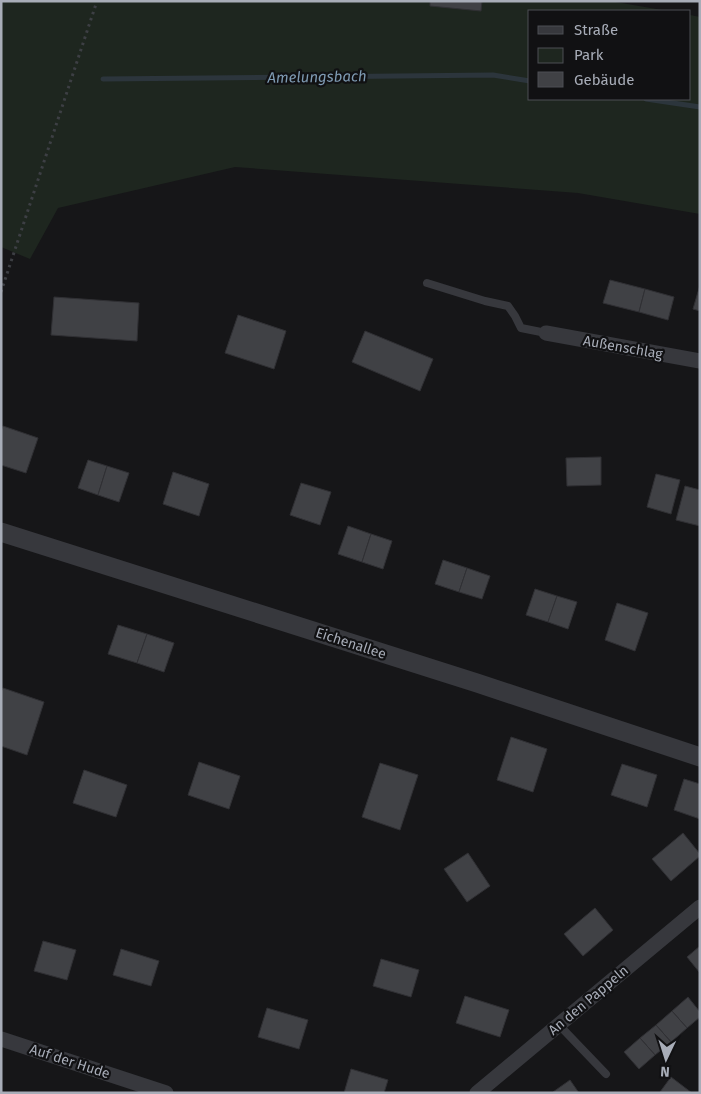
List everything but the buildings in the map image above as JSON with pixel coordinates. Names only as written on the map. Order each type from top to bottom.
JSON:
[{"type":"street","name":"Außenschlag","points":[[546,333],[700,361]]},
{"type":"street","name":"Eichenallee","points":[[1,532],[486,686],[700,757]]},
{"type":"street","name":"An den Pappeln","points":[[477,1093],[700,907]]},
{"type":"street","name":"Auf der Hude","points":[[1,1039],[166,1093]]},
{"type":"lane","points":[[427,282],[485,301],[508,306],[521,328],[546,333]]},
{"type":"lane","points":[[559,1024],[606,1074]]},
{"type":"path","points":[[1,292],[97,1]]},
{"type":"green space","points":[[1,1],[610,1],[662,10],[528,10],[528,100],[691,100],[691,15],[700,17],[700,214],[578,193],[235,167],[58,208],[30,259],[1,247]]},
{"type":"waterway","name":"Amelungsbach","points":[[103,79],[493,75],[528,81]]},
{"type":"waterway","name":"Amelungsbach","points":[[653,100],[700,107]]}]
